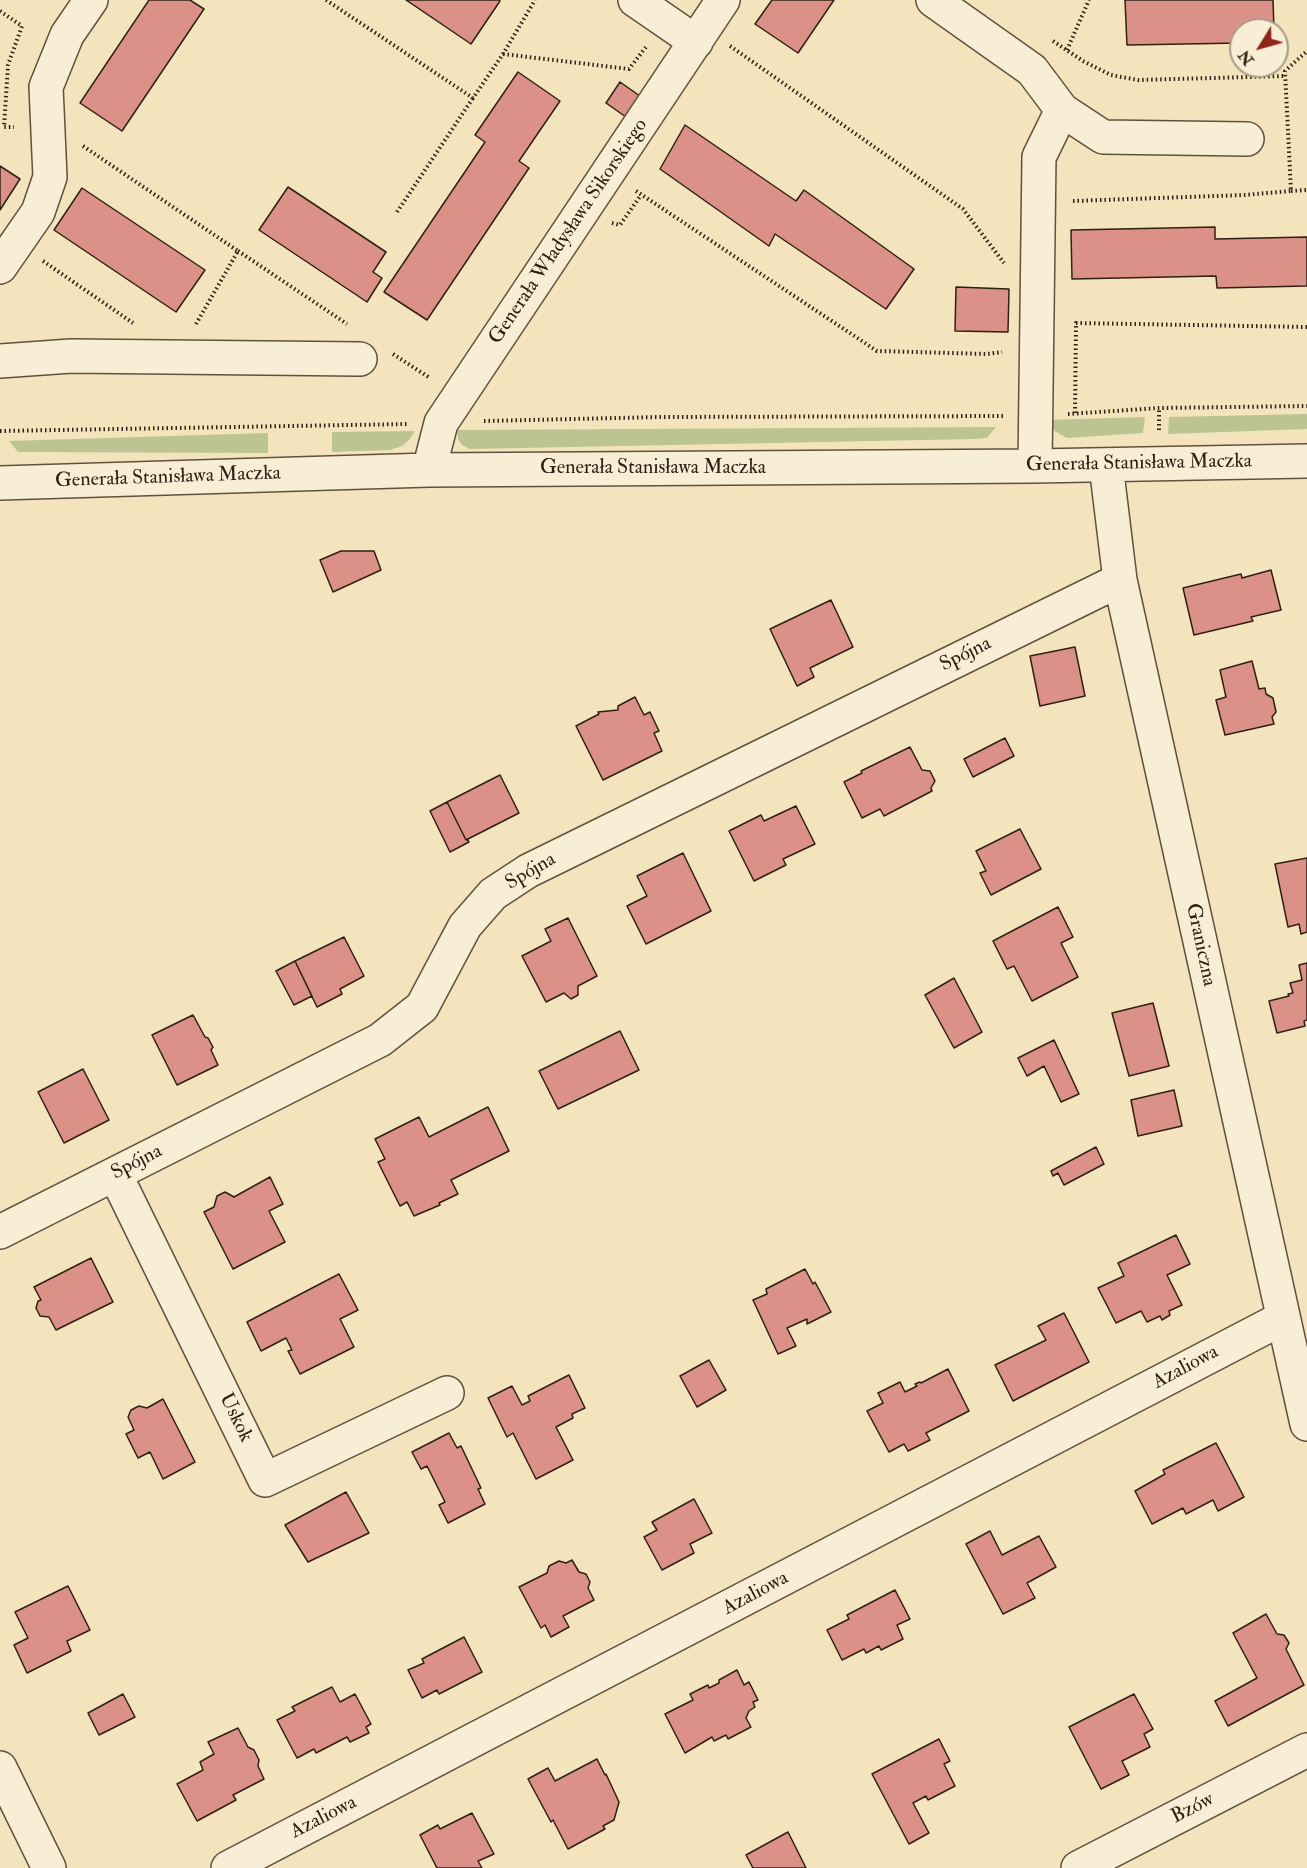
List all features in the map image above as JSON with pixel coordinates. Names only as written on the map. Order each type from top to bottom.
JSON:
[{"type":"street","points":[[8,255],[38,212],[50,177],[46,87],[67,36],[91,0]]},
{"type":"street","points":[[635,0],[696,42]]},
{"type":"street","name":"Generała Władysława Sikorskiego","points":[[429,470],[441,423],[723,0]]},
{"type":"street","points":[[933,0],[1032,70],[1062,110],[1104,137],[1247,139]]},
{"type":"street","points":[[1035,466],[1039,157],[1062,110]]},
{"type":"street","points":[[0,361],[71,356],[360,359]]},
{"type":"street","name":"Generała Stanisława Maczka","points":[[0,483],[429,470],[1035,466],[1307,461]]},
{"type":"street","name":"Graniczna","points":[[1106,465],[1120,580],[1307,1424]]},
{"type":"street","name":"Spójna","points":[[0,1232],[380,1041],[422,1007],[465,926],[493,894],[528,871],[1120,580]]},
{"type":"street","name":"Uskok","points":[[115,1174],[266,1480],[447,1393]]},
{"type":"street","name":"Azaliowa","points":[[228,1868],[1283,1318]]},
{"type":"street","name":"Bzów","points":[[1078,1868],[1307,1750]]},
{"type":"street","points":[[0,1768],[50,1868]]},
{"type":"path","points":[[326,0],[473,98]]},
{"type":"path","points":[[397,212],[503,54],[535,0]]},
{"type":"path","points":[[1067,50],[1089,0]]},
{"type":"path","points":[[503,54],[629,69],[666,20]]},
{"type":"path","points":[[1048,38],[1083,62],[1111,75],[1138,80],[1229,78]]},
{"type":"path","points":[[728,44],[963,209],[1011,272]]},
{"type":"path","points":[[1289,67],[1307,51]]},
{"type":"path","points":[[1285,78],[1291,191]]},
{"type":"path","points":[[77,142],[238,251],[192,330]]},
{"type":"path","points":[[633,189],[877,351],[987,354],[1004,351],[1009,346]]},
{"type":"path","points":[[1071,201],[1244,195],[1307,190]]},
{"type":"path","points":[[8,255],[143,329]]},
{"type":"path","points":[[1066,323],[1307,327]]},
{"type":"path","points":[[1075,413],[1076,323]]},
{"type":"path","points":[[0,431],[661,417],[1034,416],[1159,408],[1307,406]]},
{"type":"green space","points":[[1307,414],[1307,429],[1168,434],[1169,417]]},
{"type":"green space","points":[[1145,417],[1143,433],[1067,438],[1056,432],[1045,420]]},
{"type":"green space","points":[[996,427],[987,438],[974,439],[470,449],[462,445],[458,439],[457,430]]},
{"type":"green space","points":[[415,431],[402,446],[390,450],[332,452],[332,432]]},
{"type":"green space","points":[[268,433],[268,453],[18,452],[9,441]]},
{"type":"building","points":[[149,0],[190,0],[204,9],[122,131],[80,103]]},
{"type":"building","points":[[406,0],[499,0],[500,1],[471,44]]},
{"type":"building","points":[[772,0],[834,0],[798,53],[755,24]]},
{"type":"building","points":[[1125,0],[1273,0],[1274,18],[1229,18],[1229,43],[1127,45]]},
{"type":"building","points":[[518,72],[560,101],[519,161],[529,168],[427,320],[384,292],[485,142],[475,135]]},
{"type":"building","points":[[620,82],[640,96],[626,117],[606,103]]},
{"type":"building","points":[[685,125],[796,201],[804,190],[914,269],[886,309],[775,234],[769,246],[660,169]]},
{"type":"building","points":[[0,166],[20,179],[0,210]]},
{"type":"building","points":[[288,187],[386,252],[373,272],[382,278],[367,302],[259,230]]},
{"type":"building","points":[[82,188],[205,270],[176,312],[54,230]]},
{"type":"building","points":[[1215,227],[1215,239],[1307,237],[1307,286],[1217,288],[1216,276],[1072,279],[1071,230]]},
{"type":"building","points":[[956,287],[1009,289],[1008,332],[955,331]]},
{"type":"building","points":[[341,551],[374,551],[381,570],[333,592],[320,560]]},
{"type":"building","points":[[1271,570],[1281,610],[1251,617],[1253,621],[1194,635],[1183,588],[1241,574],[1242,578]]},
{"type":"building","points":[[831,600],[853,647],[810,668],[814,677],[797,686],[770,629]]},
{"type":"building","points":[[1075,647],[1085,696],[1040,706],[1030,656]]},
{"type":"building","points":[[1252,661],[1259,689],[1265,688],[1266,694],[1273,698],[1276,712],[1272,717],[1274,724],[1225,735],[1216,700],[1226,697],[1220,670]]},
{"type":"building","points":[[635,697],[644,715],[650,712],[659,731],[654,733],[662,751],[603,780],[576,726],[599,714],[598,712],[618,710],[618,706]]},
{"type":"building","points":[[1005,738],[1014,756],[973,777],[964,759]]},
{"type":"building","points":[[910,747],[922,770],[930,771],[935,781],[931,788],[932,791],[884,816],[880,809],[862,818],[844,782]]},
{"type":"building","points":[[500,775],[519,813],[466,840],[447,802]]},
{"type":"building","points":[[447,802],[469,842],[450,852],[430,811]]},
{"type":"building","points":[[796,806],[815,844],[783,859],[786,865],[754,881],[729,831],[761,815],[764,821]]},
{"type":"building","points":[[1020,829],[1041,869],[991,895],[980,873],[986,871],[976,851]]},
{"type":"building","points":[[683,853],[711,911],[646,944],[627,906],[647,896],[637,876]]},
{"type":"building","points":[[1307,858],[1307,932],[1301,934],[1299,924],[1288,927],[1275,864]]},
{"type":"building","points":[[1058,907],[1073,937],[1061,943],[1078,977],[1032,1001],[1014,966],[1007,969],[993,941]]},
{"type":"building","points":[[568,918],[597,976],[578,986],[578,995],[571,999],[564,993],[546,1002],[522,956],[551,941],[545,929]]},
{"type":"building","points":[[344,937],[364,976],[340,989],[342,994],[317,1007],[295,961]]},
{"type":"building","points":[[295,961],[312,996],[294,1005],[276,971]]},
{"type":"building","points":[[1307,963],[1307,1020],[1304,1021],[1305,1026],[1277,1033],[1269,1001],[1293,993],[1290,983],[1302,980],[1299,965]]},
{"type":"building","points":[[954,978],[982,1032],[954,1048],[925,995]]},
{"type":"building","points":[[1153,1003],[1169,1066],[1129,1076],[1112,1013]]},
{"type":"building","points":[[193,1015],[213,1047],[211,1050],[218,1065],[177,1085],[152,1035]]},
{"type":"building","points":[[620,1031],[639,1070],[558,1109],[539,1071]]},
{"type":"building","points":[[1054,1040],[1079,1094],[1061,1102],[1044,1066],[1027,1076],[1018,1058]]},
{"type":"building","points":[[83,1069],[109,1120],[64,1143],[38,1092]]},
{"type":"building","points":[[1174,1090],[1182,1126],[1138,1136],[1131,1100]]},
{"type":"building","points":[[488,1107],[509,1151],[451,1180],[458,1194],[439,1203],[440,1205],[414,1216],[407,1202],[400,1206],[378,1162],[385,1159],[375,1139],[419,1117],[429,1137]]},
{"type":"building","points":[[1096,1147],[1104,1164],[1064,1185],[1058,1173],[1053,1176],[1051,1171]]},
{"type":"building","points":[[270,1177],[283,1204],[269,1211],[285,1242],[233,1269],[204,1212],[214,1207],[217,1196],[225,1192],[234,1197]]},
{"type":"building","points":[[1176,1235],[1190,1264],[1167,1275],[1182,1305],[1169,1311],[1170,1315],[1162,1320],[1160,1316],[1147,1322],[1141,1311],[1116,1323],[1098,1288],[1124,1276],[1118,1263]]},
{"type":"building","points":[[91,1258],[113,1302],[56,1330],[49,1317],[40,1316],[36,1308],[38,1301],[41,1300],[34,1287]]},
{"type":"building","points":[[805,1269],[813,1284],[815,1282],[831,1312],[807,1324],[807,1319],[787,1328],[796,1346],[778,1354],[753,1300],[767,1294],[766,1289]]},
{"type":"building","points":[[339,1274],[358,1310],[340,1319],[354,1347],[300,1374],[288,1351],[292,1350],[286,1338],[261,1351],[247,1322]]},
{"type":"building","points":[[1064,1313],[1089,1362],[1013,1401],[995,1365],[1046,1340],[1038,1326]]},
{"type":"building","points":[[709,1360],[726,1390],[697,1407],[680,1376]]},
{"type":"building","points":[[948,1369],[969,1411],[926,1433],[930,1440],[908,1451],[904,1444],[889,1452],[867,1411],[883,1403],[878,1393],[900,1382],[905,1392],[917,1386],[915,1384]]},
{"type":"building","points":[[569,1375],[585,1408],[572,1414],[573,1418],[556,1427],[573,1460],[536,1479],[513,1433],[507,1437],[488,1398],[512,1386],[522,1405],[530,1401],[528,1396]]},
{"type":"building","points":[[163,1399],[195,1462],[163,1479],[150,1452],[138,1458],[126,1434],[134,1430],[128,1417],[131,1410],[139,1406],[147,1408]]},
{"type":"building","points":[[449,1433],[457,1448],[461,1446],[481,1488],[478,1489],[485,1504],[448,1523],[439,1505],[445,1502],[427,1466],[421,1469],[412,1452]]},
{"type":"building","points":[[1216,1443],[1244,1497],[1218,1511],[1213,1500],[1186,1514],[1183,1508],[1152,1524],[1135,1491],[1165,1474],[1163,1470]]},
{"type":"building","points":[[346,1492],[369,1533],[308,1562],[285,1525]]},
{"type":"building","points":[[694,1499],[712,1533],[690,1544],[694,1553],[662,1570],[644,1537],[657,1530],[652,1522]]},
{"type":"building","points":[[990,1531],[1002,1555],[1039,1536],[1056,1567],[1027,1583],[1035,1598],[1003,1614],[966,1544]]},
{"type":"building","points":[[572,1560],[579,1572],[586,1574],[590,1582],[588,1588],[594,1600],[563,1616],[569,1627],[551,1637],[545,1625],[541,1628],[519,1587],[547,1573],[549,1566],[559,1561],[566,1563]]},
{"type":"building","points":[[68,1586],[90,1630],[67,1641],[71,1651],[27,1673],[14,1645],[28,1638],[15,1612]]},
{"type":"building","points":[[895,1590],[910,1619],[897,1625],[903,1639],[881,1650],[879,1646],[866,1653],[864,1649],[842,1660],[827,1630],[849,1619],[847,1615]]},
{"type":"building","points":[[1266,1614],[1277,1634],[1284,1635],[1289,1643],[1286,1649],[1304,1685],[1228,1726],[1215,1701],[1257,1678],[1233,1633]]},
{"type":"building","points":[[464,1637],[482,1672],[439,1694],[437,1690],[422,1698],[408,1670],[424,1663],[422,1659]]},
{"type":"building","points":[[737,1670],[744,1685],[749,1682],[758,1700],[753,1702],[755,1707],[749,1711],[746,1718],[751,1727],[728,1739],[726,1735],[714,1741],[712,1737],[685,1753],[665,1714],[693,1700],[690,1694],[708,1685],[709,1688],[719,1683],[719,1680]]},
{"type":"building","points":[[332,1687],[340,1702],[355,1694],[371,1724],[366,1727],[369,1733],[350,1742],[347,1737],[316,1753],[314,1749],[297,1758],[277,1720],[295,1711],[292,1707]]},
{"type":"building","points":[[123,1694],[135,1717],[99,1735],[88,1713]]},
{"type":"building","points":[[1134,1694],[1153,1729],[1144,1734],[1150,1747],[1122,1761],[1129,1775],[1101,1789],[1069,1727]]},
{"type":"building","points":[[238,1728],[248,1747],[254,1750],[264,1779],[233,1795],[236,1800],[197,1821],[177,1784],[203,1770],[200,1762],[214,1754],[208,1742]]},
{"type":"building","points":[[939,1739],[950,1761],[944,1764],[955,1786],[928,1800],[926,1796],[913,1803],[929,1833],[909,1844],[872,1774]]},
{"type":"building","points":[[597,1759],[619,1802],[614,1820],[603,1826],[605,1829],[568,1849],[528,1779],[548,1768],[555,1781]]},
{"type":"building","points":[[472,1813],[494,1854],[478,1861],[482,1868],[437,1868],[420,1835],[438,1825],[440,1829]]},
{"type":"building","points":[[788,1832],[806,1868],[753,1868],[746,1855]]}]
